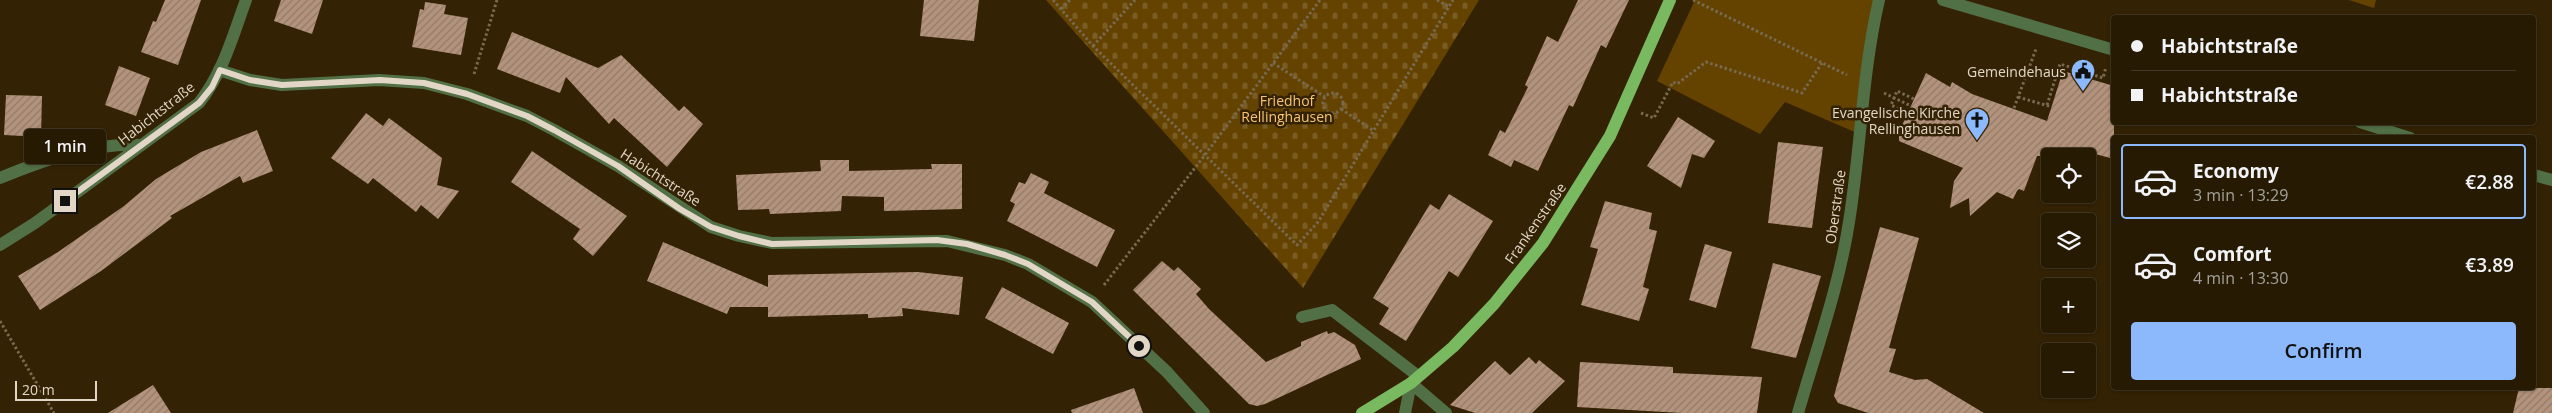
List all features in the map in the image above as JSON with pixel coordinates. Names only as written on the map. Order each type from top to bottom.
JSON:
[{"type":"main road","name":"Frankenstraße","points":[[1362,413],[1414,380],[1453,347],[1494,304],[1543,243],[1596,160],[1624,105],[1670,0]]},
{"type":"street","points":[[220,70],[246,0]]},
{"type":"street","name":"Oberstraße","points":[[1798,413],[1842,260],[1854,182],[1871,33],[1878,0]]},
{"type":"street","points":[[1943,0],[2111,49]]},
{"type":"street","name":"Habichtstraße","points":[[0,245],[199,103],[212,87],[220,70],[250,80],[282,85],[380,80],[424,83],[467,94],[527,116],[618,166],[680,209],[711,227],[739,236],[772,244],[927,240],[967,244],[1028,264],[1092,302],[1167,372],[1204,413]]},
{"type":"street","points":[[2369,125],[2401,135]]},
{"type":"street","points":[[0,178],[52,157],[114,144],[141,145]]},
{"type":"street","points":[[2536,176],[2552,180]]},
{"type":"street","points":[[1302,317],[1332,310],[1414,380],[1446,413]]},
{"type":"street","points":[[1406,413],[1414,380]]},
{"type":"path","points":[[467,94],[497,0]]},
{"type":"path","points":[[1053,0],[1093,46],[1297,245],[1318,222],[1453,0]]},
{"type":"path","points":[[1061,9],[1070,0]]},
{"type":"path","points":[[1093,46],[1135,0]]},
{"type":"path","points":[[1092,302],[1142,233],[1205,155],[1320,0]]},
{"type":"path","points":[[1437,0],[1449,7]]},
{"type":"path","points":[[1624,105],[1654,118],[1674,82],[1677,84],[1706,62],[1802,93],[1822,63],[1693,0]]},
{"type":"path","points":[[2014,108],[2043,30]]},
{"type":"path","points":[[1273,63],[1325,97]]},
{"type":"path","points":[[2047,105],[2060,64],[2103,78],[2104,74]]},
{"type":"path","points":[[1908,113],[1891,105],[1897,91],[1914,99]]},
{"type":"path","points":[[1331,93],[1338,94],[1342,100],[1341,109],[1336,113],[1328,112],[1323,106],[1325,97],[1331,93]]},
{"type":"path","points":[[2018,97],[2052,107]]},
{"type":"path","points":[[1894,98],[1911,106]]},
{"type":"path","points":[[1341,109],[1374,131]]},
{"type":"path","points":[[0,321],[54,413]]},
{"type":"green space","name":"Friedhof Rellinghausen","points":[[1046,0],[1479,0],[1303,288]]},
{"type":"green space","points":[[1695,0],[1877,0],[1857,133],[1785,102],[1760,134],[1657,81]]},
{"type":"green space","points":[[2349,0],[2376,0],[2374,8]]},
{"type":"building","points":[[165,0],[201,0],[178,65],[141,52],[153,21],[156,22]]},
{"type":"building","points":[[281,0],[323,0],[312,34],[274,21]]},
{"type":"building","points":[[924,0],[979,0],[974,41],[920,36]]},
{"type":"building","points":[[1578,0],[1629,0],[1606,48],[1601,45],[1573,107],[1569,105],[1538,171],[1514,160],[1511,167],[1488,155],[1500,130],[1505,133],[1528,87],[1525,85],[1547,36],[1558,42]]},
{"type":"building","points":[[425,2],[446,5],[444,14],[468,18],[461,55],[412,47],[420,9],[424,10]]},
{"type":"building","points":[[512,32],[598,68],[621,55],[679,111],[684,106],[703,124],[667,167],[614,118],[609,124],[566,77],[560,93],[497,69]]},
{"type":"building","points":[[119,66],[150,78],[136,116],[105,105]]},
{"type":"building","name":"Evangelische Kirche Rellinghausen","points":[[2063,71],[2111,85],[2111,125],[2114,125],[2114,135],[2111,135],[2111,158],[2096,154],[2096,148],[2041,148],[2041,156],[2037,156],[2024,191],[2019,189],[2013,199],[1997,192],[1970,216],[1969,198],[1950,208],[1954,181],[1963,168],[1899,141],[1899,132],[1926,73],[1950,87],[1952,82],[1972,94],[2047,121]]},
{"type":"building","points":[[6,95],[42,96],[41,137],[4,135]]},
{"type":"building","points":[[366,113],[383,126],[389,118],[442,158],[437,185],[459,191],[438,219],[421,205],[416,212],[373,178],[368,184],[331,158]]},
{"type":"building","points":[[1678,117],[1715,141],[1704,158],[1692,154],[1681,188],[1647,166]]},
{"type":"building","points":[[257,130],[273,171],[243,183],[240,176],[170,216],[172,218],[101,271],[40,310],[18,276],[58,252],[124,206],[156,179],[201,152]]},
{"type":"building","points":[[1778,142],[1823,147],[1812,228],[1768,223]]},
{"type":"building","points":[[532,151],[627,216],[593,256],[573,239],[580,229],[511,182]]},
{"type":"building","points":[[820,160],[849,160],[849,171],[932,169],[931,164],[962,164],[962,209],[884,211],[884,197],[842,196],[841,211],[770,214],[769,209],[738,210],[736,175],[821,171]]},
{"type":"building","points":[[1031,173],[1049,182],[1044,193],[1115,230],[1097,267],[1007,221],[1015,204],[1010,201],[1019,182],[1025,184]]},
{"type":"building","points":[[1449,194],[1493,221],[1458,277],[1449,271],[1406,341],[1379,324],[1389,308],[1373,298],[1430,204],[1439,210]]},
{"type":"building","points":[[1605,201],[1652,213],[1649,229],[1657,231],[1643,287],[1649,289],[1639,321],[1581,305],[1598,249],[1590,247]]},
{"type":"building","points":[[1880,227],[1919,238],[1889,348],[1896,349],[1889,372],[1915,380],[1927,379],[1984,413],[1868,413],[1838,403],[1834,396]]},
{"type":"building","points":[[663,242],[768,287],[768,275],[918,272],[963,277],[959,315],[902,308],[903,316],[868,318],[868,314],[768,317],[768,307],[730,307],[727,314],[647,281]]},
{"type":"building","points":[[1705,244],[1732,252],[1716,308],[1689,300]]},
{"type":"building","points":[[1162,261],[1174,271],[1178,267],[1201,289],[1196,294],[1209,309],[1266,362],[1301,346],[1301,342],[1327,331],[1328,334],[1334,332],[1355,345],[1361,359],[1265,404],[1257,406],[1249,404],[1133,290]]},
{"type":"building","points":[[1773,263],[1821,276],[1796,358],[1751,348]]},
{"type":"building","points":[[1002,287],[1069,323],[1053,354],[985,318]]},
{"type":"building","points":[[1529,357],[1536,364],[1539,360],[1565,381],[1532,413],[1475,413],[1450,405],[1495,361],[1510,375]]},
{"type":"building","points":[[1580,362],[1673,367],[1673,373],[1762,377],[1757,413],[1682,413],[1577,407]]},
{"type":"building","points":[[153,385],[171,413],[108,413]]},
{"type":"building","points":[[1134,388],[1143,413],[1072,413],[1071,410]]},
{"type":"building","points":[[2552,388],[2552,413],[2513,413],[2519,390]]},
{"type":"place","name":"Gemeindehaus","points":[[2083,92]]},
{"type":"place","name":"Evangelische Kirche Rellinghausen","points":[[1977,141]]},
{"type":"route","points":[[65,201],[199,103],[212,87],[220,70],[250,80],[282,85],[380,80],[424,83],[467,94],[527,116],[618,166],[680,209],[711,227],[739,236],[772,244],[937,240],[967,244],[1005,255],[1028,264],[1092,302],[1139,346]]}]
